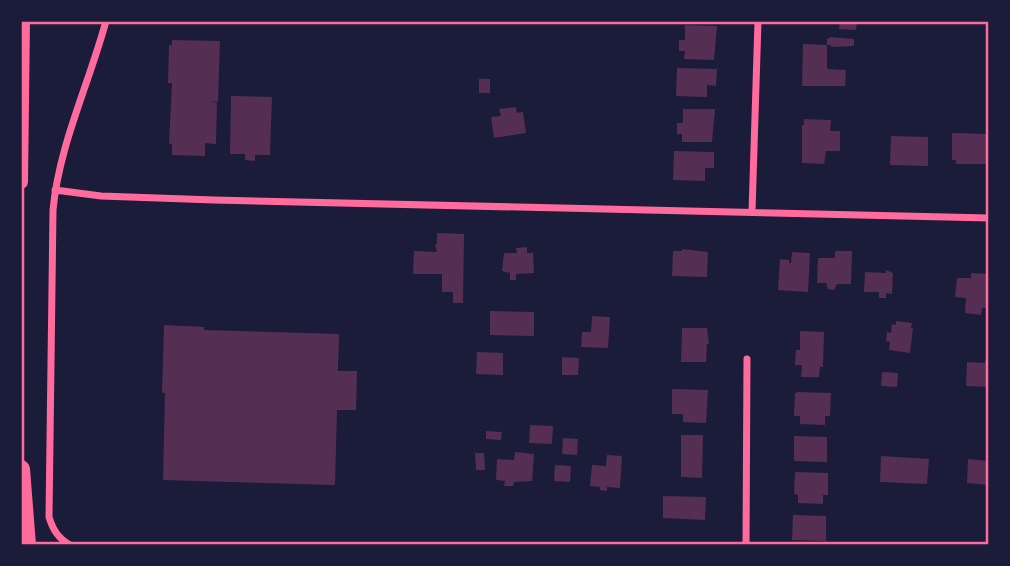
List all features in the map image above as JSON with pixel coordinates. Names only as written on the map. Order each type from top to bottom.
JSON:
[{"type":"highway","points":[[21,469],[27,545]]},
{"type":"main road","points":[[21,182],[23,21]]},
{"type":"street","points":[[70,545],[53,529],[50,517],[55,190],[63,151],[106,21]]},
{"type":"street","points":[[752,212],[758,21]]},
{"type":"street","points":[[55,190],[101,196],[989,218]]},
{"type":"street","points":[[746,545],[747,359]]},
{"type":"building","points":[[840,21],[857,21],[856,30],[839,29]]},
{"type":"building","points":[[685,25],[717,26],[714,60],[684,59],[685,51],[679,51],[679,40],[685,40]]},
{"type":"building","points":[[827,39],[854,39],[854,46],[831,47],[827,45]]},
{"type":"building","points":[[172,40],[220,41],[218,102],[209,101],[217,103],[216,144],[205,143],[205,156],[172,155],[172,144],[169,144],[172,83],[168,83],[169,45],[172,45]]},
{"type":"building","points":[[803,44],[827,45],[827,69],[846,70],[845,86],[802,86]]},
{"type":"building","points":[[677,68],[717,69],[716,86],[707,85],[707,97],[676,96]]},
{"type":"building","points":[[479,79],[490,79],[490,93],[479,93]]},
{"type":"building","points":[[231,96],[272,97],[270,155],[255,155],[255,161],[245,160],[245,154],[230,154]]},
{"type":"building","points":[[516,107],[517,113],[523,112],[526,133],[494,138],[491,117],[501,116],[499,109]]},
{"type":"building","points":[[683,109],[715,109],[712,142],[682,142],[682,134],[677,134],[677,123],[683,123]]},
{"type":"building","points":[[804,119],[831,120],[830,131],[840,131],[840,151],[826,151],[824,164],[802,163]]},
{"type":"building","points":[[952,133],[989,134],[989,164],[956,164],[956,160],[952,160]]},
{"type":"building","points":[[891,136],[928,137],[928,166],[890,165]]},
{"type":"building","points":[[674,151],[714,152],[714,168],[705,168],[705,181],[673,180]]},
{"type":"building","points":[[437,233],[464,234],[463,303],[453,303],[453,292],[442,292],[442,274],[413,274],[414,251],[437,252]]},
{"type":"building","points":[[527,247],[527,253],[533,253],[534,273],[516,274],[516,280],[510,280],[510,273],[502,271],[504,253],[517,253],[516,248]]},
{"type":"building","points":[[682,249],[708,252],[707,277],[672,276],[673,251]]},
{"type":"building","points":[[835,251],[852,251],[851,284],[837,284],[834,290],[828,289],[826,283],[817,283],[818,258],[835,258]]},
{"type":"building","points":[[792,252],[810,253],[808,292],[778,290],[780,259],[789,260],[791,263]]},
{"type":"building","points":[[886,270],[893,273],[892,294],[886,293],[886,298],[879,298],[879,292],[864,292],[865,272],[886,273]]},
{"type":"building","points":[[971,273],[989,274],[988,308],[982,308],[981,315],[965,313],[966,298],[955,297],[957,278],[971,278]]},
{"type":"building","points":[[490,311],[534,312],[534,336],[490,335]]},
{"type":"building","points":[[592,316],[610,317],[608,348],[581,347],[582,332],[591,332]]},
{"type":"building","points":[[896,321],[912,323],[910,353],[889,350],[887,332],[891,333],[892,324],[896,325]]},
{"type":"building","points":[[164,325],[204,327],[204,330],[339,334],[338,371],[357,371],[356,410],[337,410],[335,485],[163,480]]},
{"type":"building","points":[[682,328],[707,328],[709,344],[706,362],[681,362]]},
{"type":"building","points":[[800,331],[824,332],[823,367],[820,367],[819,377],[801,377],[802,365],[795,365],[796,350],[800,350]]},
{"type":"building","points":[[477,352],[503,353],[503,375],[476,374]]},
{"type":"building","points":[[562,357],[579,358],[578,375],[562,375]]},
{"type":"building","points":[[985,360],[989,360],[989,387],[966,386],[967,362],[985,363]]},
{"type":"building","points":[[882,372],[898,373],[897,387],[881,386]]},
{"type":"building","points":[[672,389],[708,390],[706,423],[683,422],[683,414],[672,414]]},
{"type":"building","points":[[797,392],[831,393],[830,416],[825,416],[825,425],[800,424],[800,416],[794,416]]},
{"type":"building","points":[[530,425],[553,426],[552,444],[529,443]]},
{"type":"building","points":[[486,431],[502,432],[501,440],[486,439]]},
{"type":"building","points":[[681,435],[703,435],[702,478],[681,477]]},
{"type":"building","points":[[794,436],[827,437],[827,462],[794,461]]},
{"type":"building","points":[[563,438],[578,439],[577,455],[562,454]]},
{"type":"building","points":[[515,452],[534,454],[532,481],[514,482],[513,486],[504,486],[505,481],[496,480],[497,459],[514,460]]},
{"type":"building","points":[[475,453],[484,453],[485,470],[476,470]]},
{"type":"building","points":[[607,455],[622,456],[620,488],[607,487],[607,491],[590,486],[592,465],[606,466]]},
{"type":"building","points":[[881,456],[929,459],[927,484],[880,482]]},
{"type":"building","points":[[968,459],[989,461],[989,485],[967,483]]},
{"type":"building","points":[[555,465],[571,466],[570,482],[554,481]]},
{"type":"building","points":[[795,472],[828,473],[828,495],[823,495],[823,504],[798,503],[798,495],[794,494]]},
{"type":"building","points":[[663,496],[706,497],[705,520],[663,518]]},
{"type":"building","points":[[793,515],[826,516],[826,541],[792,540]]}]
